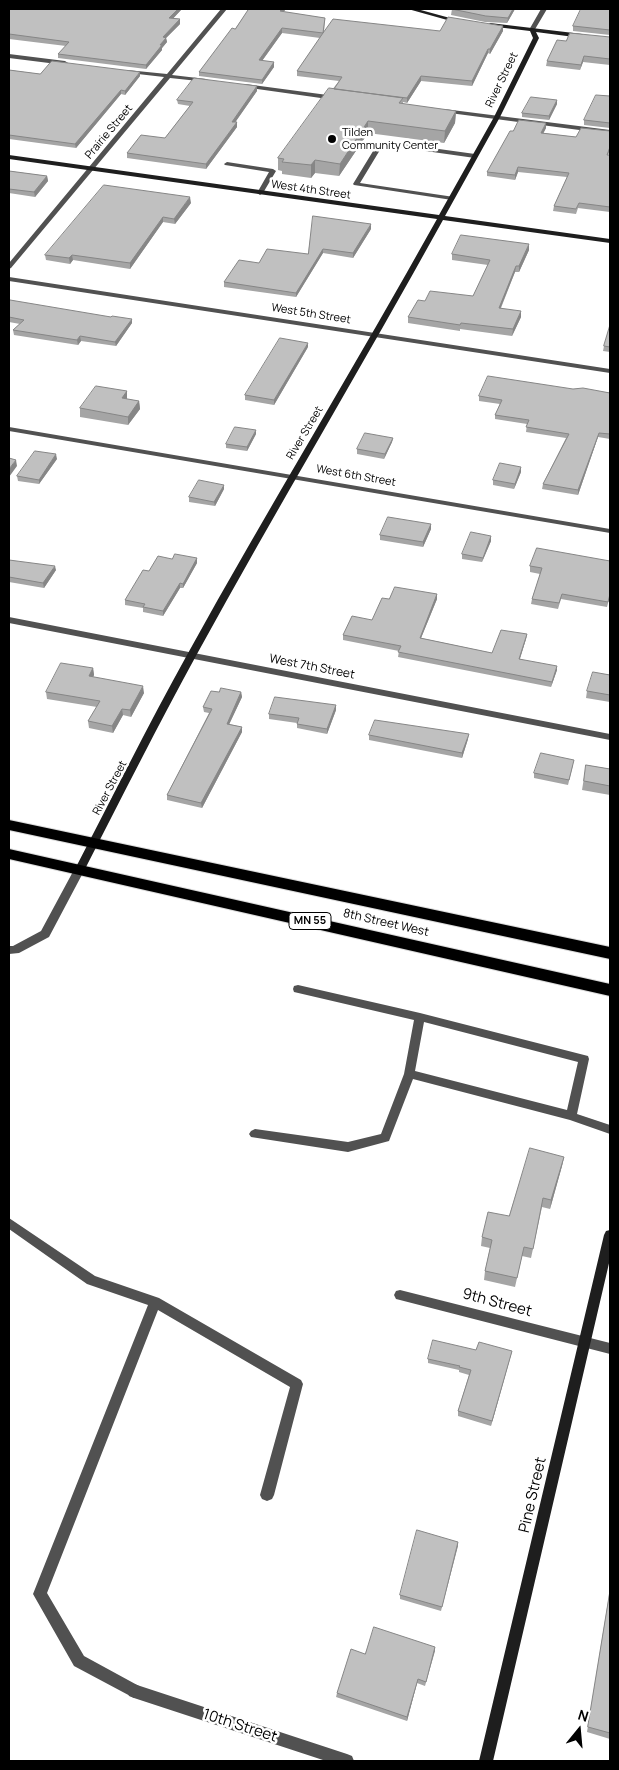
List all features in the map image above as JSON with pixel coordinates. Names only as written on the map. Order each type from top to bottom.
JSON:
[{"type":"highway","name":"8th Street West","points":[[9,825],[610,953]]},
{"type":"highway","name":"8th Street West","points":[[9,854],[610,990]]},
{"type":"street","name":"Prairie Street","points":[[9,267],[224,9]]},
{"type":"street","points":[[411,9],[462,22]]},
{"type":"street","name":"River Street","points":[[80,869],[191,656],[292,476],[376,335],[497,118],[536,38],[532,30],[544,9]]},
{"type":"street","points":[[479,24],[591,37]]},
{"type":"street","points":[[9,56],[75,64]]},
{"type":"street","points":[[122,70],[214,82]]},
{"type":"street","points":[[242,86],[338,98]]},
{"type":"street","points":[[437,110],[610,132]]},
{"type":"street","points":[[452,198],[356,184],[381,144],[475,156]]},
{"type":"street","name":"West 4th Street","points":[[9,157],[610,241]]},
{"type":"street","points":[[227,164],[273,171],[260,193]]},
{"type":"street","name":"West 5th Street","points":[[9,279],[610,372]]},
{"type":"street","name":"West 6th Street","points":[[9,429],[610,531]]},
{"type":"street","name":"West 7th Street","points":[[9,620],[610,737]]},
{"type":"street","points":[[9,950],[15,950],[45,934],[80,869]]},
{"type":"street","points":[[298,989],[420,1017],[584,1059],[571,1116]]},
{"type":"street","points":[[255,1134],[348,1146],[385,1138],[409,1074],[420,1017]]},
{"type":"street","points":[[409,1074],[571,1116],[610,1130]]},
{"type":"street","points":[[9,1223],[91,1280],[155,1302],[297,1384],[267,1495]]},
{"type":"street","name":"Pine Street","points":[[486,1761],[610,1235]]},
{"type":"street","name":"9th Street","points":[[400,1294],[610,1349]]},
{"type":"street","name":"10th Street","points":[[155,1302],[40,1594],[79,1661],[134,1692],[347,1761]]},
{"type":"building","points":[[9,9],[178,9],[169,18],[180,19],[163,37],[166,38],[160,45],[162,45],[146,65],[58,54],[69,42],[9,34]]},
{"type":"building","points":[[249,9],[282,9],[280,11],[325,18],[323,33],[282,28],[259,60],[274,62],[262,80],[199,72],[232,28],[235,29]]},
{"type":"building","points":[[452,9],[513,9],[508,18],[486,16]]},
{"type":"building","points":[[581,9],[610,9],[610,30],[573,26]]},
{"type":"building","points":[[448,17],[503,26],[490,49],[488,49],[472,81],[421,76],[407,98],[334,89],[342,77],[297,71],[333,19],[440,31]]},
{"type":"building","points":[[570,33],[610,37],[610,59],[584,56],[581,65],[547,61],[557,40],[566,41]]},
{"type":"building","points":[[52,61],[140,72],[125,91],[121,90],[75,144],[9,135],[9,70],[40,74]]},
{"type":"building","points":[[194,78],[257,86],[232,122],[237,122],[206,164],[127,153],[141,135],[165,138],[193,102],[177,100]]},
{"type":"building","points":[[329,88],[403,98],[399,103],[456,111],[445,131],[368,121],[340,164],[315,160],[311,165],[282,162],[284,159],[278,158]]},
{"type":"building","points":[[596,95],[610,96],[610,123],[584,120]]},
{"type":"building","points":[[531,97],[557,100],[549,116],[522,113]]},
{"type":"building","points":[[519,120],[546,123],[541,133],[576,137],[581,128],[610,131],[610,147],[607,155],[610,155],[610,207],[579,203],[576,209],[554,206],[569,173],[518,167],[515,175],[487,172],[510,131],[513,131]]},
{"type":"building","points":[[9,171],[47,176],[34,192],[9,189]]},
{"type":"building","points":[[104,185],[190,197],[174,219],[163,217],[130,263],[72,255],[69,258],[45,255]]},
{"type":"building","points":[[313,216],[371,224],[353,253],[323,249],[296,293],[224,282],[239,260],[259,263],[267,249],[308,254]]},
{"type":"building","points":[[461,235],[529,244],[519,266],[516,266],[499,308],[521,311],[513,329],[461,323],[460,325],[408,317],[418,300],[425,301],[430,291],[473,296],[490,260],[452,254]]},
{"type":"building","points":[[10,300],[132,319],[115,342],[80,336],[77,340],[13,330],[24,320],[9,317]]},
{"type":"building","points":[[610,325],[610,347],[604,346]]},
{"type":"building","points":[[280,338],[308,343],[274,400],[245,395]]},
{"type":"building","points":[[488,376],[610,393],[610,434],[599,433],[578,490],[543,484],[569,434],[526,427],[529,420],[495,415],[502,400],[479,396]]},
{"type":"building","points":[[96,386],[127,391],[122,398],[139,401],[128,417],[80,408]]},
{"type":"building","points":[[235,427],[256,430],[247,447],[226,444]]},
{"type":"building","points":[[365,433],[393,438],[385,454],[357,449]]},
{"type":"building","points":[[35,451],[56,454],[39,480],[17,476]]},
{"type":"building","points":[[9,458],[16,460],[9,469]]},
{"type":"building","points":[[500,463],[521,467],[515,484],[493,480]]},
{"type":"building","points":[[199,480],[224,485],[214,502],[189,497]]},
{"type":"building","points":[[388,517],[431,524],[423,542],[380,535]]},
{"type":"building","points":[[471,532],[491,536],[483,558],[462,554]]},
{"type":"building","points":[[537,548],[610,561],[610,594],[608,602],[562,594],[559,603],[532,599],[542,568],[530,566]]},
{"type":"building","points":[[175,554],[197,558],[183,584],[180,583],[163,611],[143,607],[145,604],[125,600],[143,570],[149,571],[158,556],[172,559]]},
{"type":"building","points":[[9,560],[55,566],[43,583],[9,577]]},
{"type":"building","points":[[395,587],[437,594],[420,638],[492,653],[501,630],[527,634],[519,659],[557,666],[552,682],[398,652],[401,646],[343,635],[352,616],[372,620],[382,598],[389,599]]},
{"type":"building","points":[[61,663],[93,668],[89,676],[143,686],[130,710],[122,709],[112,726],[88,721],[100,701],[46,692]]},
{"type":"building","points":[[593,672],[610,675],[610,695],[587,691]]},
{"type":"building","points":[[221,688],[241,692],[227,724],[242,727],[201,803],[167,795],[212,709],[203,707],[211,691],[219,692]]},
{"type":"building","points":[[275,697],[336,705],[327,729],[297,724],[299,718],[269,714]]},
{"type":"building","points":[[375,720],[469,734],[462,753],[369,735]]},
{"type":"building","points":[[541,753],[574,760],[569,780],[534,773]]},
{"type":"building","points":[[586,765],[610,769],[610,786],[584,781]]},
{"type":"building","points":[[530,1148],[564,1157],[551,1200],[543,1198],[533,1249],[524,1247],[517,1278],[485,1271],[492,1240],[482,1237],[488,1212],[509,1216]]},
{"type":"building","points":[[433,1340],[476,1350],[479,1342],[512,1351],[492,1421],[458,1411],[471,1370],[428,1359]]},
{"type":"building","points":[[417,1530],[458,1542],[442,1607],[400,1595]]},
{"type":"building","points":[[610,1591],[610,1733],[588,1727]]},
{"type":"building","points":[[374,1627],[435,1647],[426,1682],[418,1679],[407,1717],[337,1693],[351,1649],[365,1654]]},
{"type":"place","name":"Tilden Community Center","points":[[332,139]]}]
